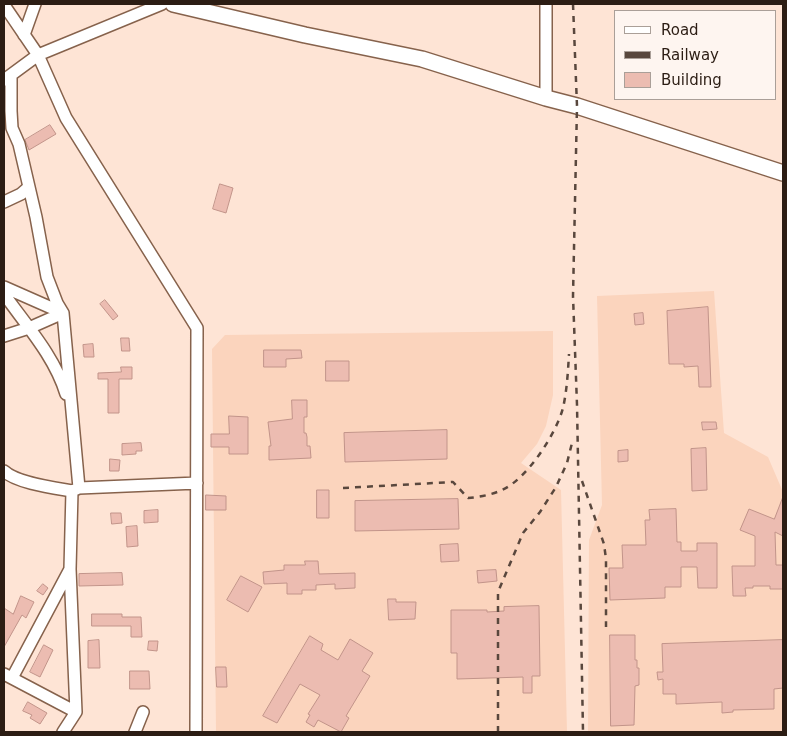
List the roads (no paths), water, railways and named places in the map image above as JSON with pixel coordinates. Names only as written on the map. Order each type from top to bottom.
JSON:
[{"type":"street","points":[[24,35],[35,4]]},
{"type":"street","points":[[63,732],[76,712],[70,568],[75,490],[73,420],[63,313],[47,277],[38,224],[19,144],[12,128],[12,83],[8,77],[38,55],[162,4]]},
{"type":"street","points":[[173,4],[305,35],[422,59],[577,106],[783,173]]},
{"type":"street","points":[[546,4],[546,98]]},
{"type":"street","points":[[4,5],[38,55],[66,118],[197,328],[196,732]]},
{"type":"street","points":[[4,202],[21,194],[29,187]]},
{"type":"street","points":[[4,287],[63,313]]},
{"type":"street","points":[[4,294],[58,372],[64,385],[73,420]]},
{"type":"street","points":[[4,336],[29,328],[63,313]]},
{"type":"street","points":[[4,471],[31,484],[75,490],[196,483]]},
{"type":"street","points":[[70,568],[8,676],[76,712]]},
{"type":"street","points":[[135,732],[143,712]]},
{"type":"railway","points":[[573,4],[577,106],[573,296],[583,732]]},
{"type":"railway","points":[[343,488],[453,482],[468,498],[502,490],[512,484],[530,466],[554,430],[563,408],[569,354]]},
{"type":"railway","points":[[498,732],[498,592],[523,533],[540,512],[556,487],[567,463],[573,439]]},
{"type":"railway","points":[[582,481],[604,544],[606,559],[606,627]]}]
